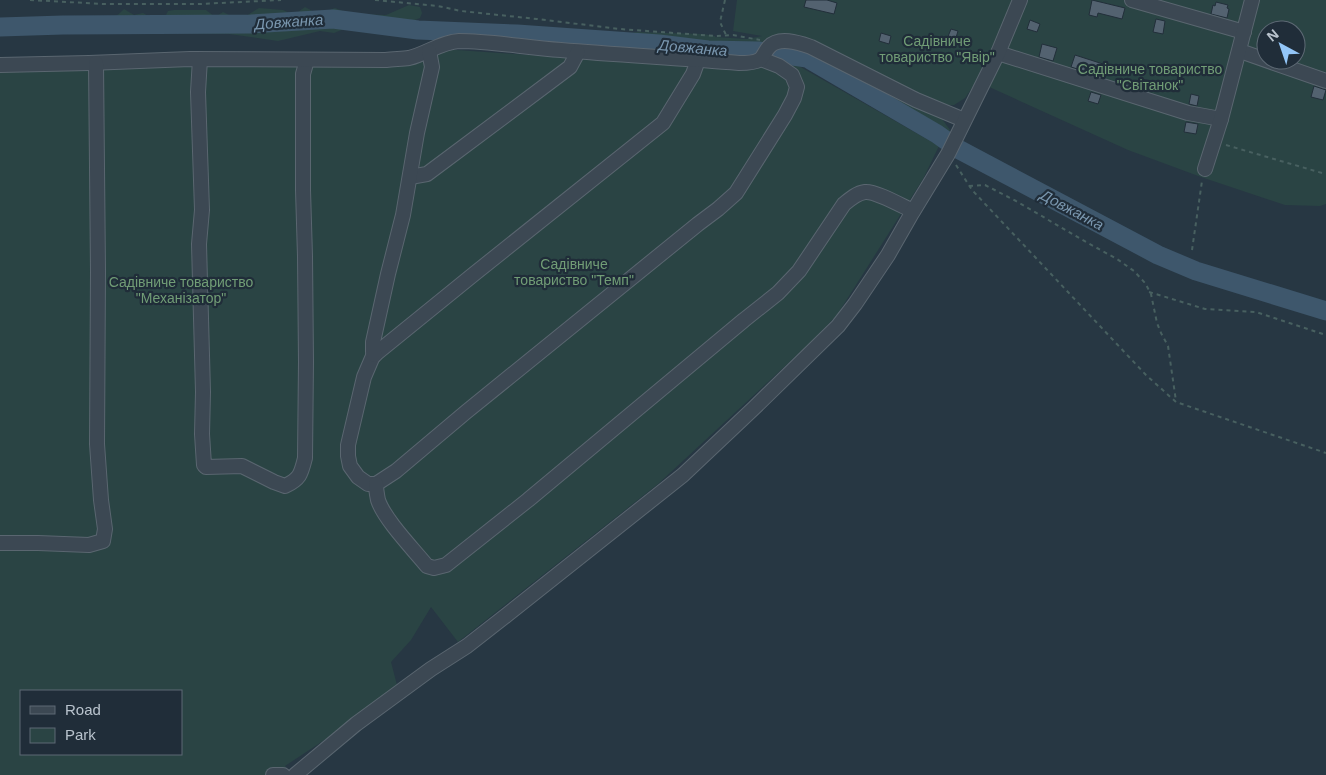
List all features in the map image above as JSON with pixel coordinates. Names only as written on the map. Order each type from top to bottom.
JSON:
[{"type":"street","points":[[296,775],[356,724],[431,669],[467,646],[684,475],[838,326],[888,255],[948,154],[998,53],[1020,0]]},
{"type":"street","points":[[1132,0],[1244,32]]},
{"type":"street","points":[[1204,169],[1221,120],[1252,0]]},
{"type":"street","points":[[0,65],[200,59],[386,60],[408,58],[429,51],[444,43],[458,41],[578,52],[739,63],[754,62],[779,42],[797,42],[811,47],[916,100],[964,120]]},
{"type":"street","points":[[375,355],[373,352],[373,342],[403,214],[417,133],[432,67],[429,51]]},
{"type":"street","points":[[1240,51],[1326,80]]},
{"type":"street","points":[[410,177],[427,174],[570,67],[578,52]]},
{"type":"street","points":[[698,60],[693,74],[663,123],[373,356],[362,385],[348,445],[350,466],[358,477],[368,484],[376,484],[396,472],[466,412],[736,193],[785,115],[796,92],[792,75],[779,66],[765,52]]},
{"type":"street","points":[[998,53],[1188,113],[1221,120]]},
{"type":"street","points":[[200,59],[198,92],[202,210],[199,244],[204,465],[206,467],[242,466],[285,486],[296,481],[302,472],[304,458],[306,362],[303,74],[307,60]]},
{"type":"street","points":[[0,544],[38,542],[89,545],[103,541],[105,529],[97,444],[96,63]]},
{"type":"street","points":[[376,484],[378,499],[382,509],[400,534],[428,566],[434,568],[446,565],[528,500],[778,293],[799,271],[844,204],[853,197],[864,192],[875,194],[913,211]]},
{"type":"street","points":[[273,775],[283,775]]},
{"type":"path","points":[[30,0],[104,4],[200,4],[281,0]]},
{"type":"path","points":[[374,0],[438,6],[461,11],[620,29],[715,36],[733,35],[760,40],[765,52]]},
{"type":"path","points":[[725,0],[720,22],[726,35]]},
{"type":"path","points":[[1214,141],[1322,173]]},
{"type":"path","points":[[948,154],[970,186],[1146,375],[1176,402],[1326,453]]},
{"type":"path","points":[[1192,250],[1204,169]]},
{"type":"path","points":[[970,186],[985,185],[1016,201],[1117,259],[1134,271],[1145,283],[1157,323],[1168,346],[1176,402]]},
{"type":"path","points":[[1149,292],[1205,309],[1256,312],[1326,335]]},
{"type":"green space","name":"Садівниче товариство \"Явір\"","points":[[737,0],[1013,0],[990,54],[974,85],[965,98],[954,105],[944,106],[816,53],[826,66],[842,68],[854,73],[860,81],[876,86],[889,95],[899,96],[931,111],[942,119],[950,130],[940,141],[933,139],[923,130],[878,104],[863,100],[802,61],[777,61],[764,54],[707,57],[686,52],[671,53],[491,39],[489,33],[492,28],[501,28],[521,31],[563,31],[566,29],[570,33],[590,30],[619,36],[637,32],[703,34],[715,37],[747,39],[762,36],[733,31]]},
{"type":"green space","name":"Садівниче товариство \"Світанок\"","points":[[1024,0],[1326,0],[1326,204],[1320,206],[1285,205],[1128,150],[987,86]]},
{"type":"green space","points":[[409,5],[420,7],[422,13],[420,18],[408,23],[401,29],[374,30],[349,27],[334,33],[320,31],[278,41],[229,34],[157,33],[139,26],[127,32],[103,29],[88,33],[83,29],[92,21],[114,17],[124,9],[134,15],[143,13],[155,20],[164,19],[168,11],[174,10],[206,10],[215,17],[223,12],[231,16],[246,16],[259,8],[283,10],[294,15],[305,7],[318,14],[335,8],[350,14],[386,15]]},
{"type":"green space","points":[[443,49],[700,67],[797,65],[939,146],[923,179],[837,315],[810,343],[658,484],[458,642],[431,607],[411,640],[391,662],[397,685],[332,735],[285,766],[292,775],[0,775],[0,68],[348,67],[409,65]]},
{"type":"building","points":[[806,0],[827,0],[837,3],[834,14],[804,7]]},
{"type":"building","points":[[1092,0],[1125,8],[1122,19],[1098,13],[1097,17],[1089,15]]},
{"type":"building","points":[[1216,2],[1228,5],[1227,18],[1211,14],[1213,5],[1215,6]]},
{"type":"building","points":[[1156,19],[1165,21],[1163,34],[1153,32]]},
{"type":"building","points":[[1030,20],[1040,24],[1037,32],[1027,29]]},
{"type":"building","points":[[951,29],[958,31],[955,41],[947,39]]},
{"type":"building","points":[[881,33],[891,36],[889,44],[879,41]]},
{"type":"building","points":[[1042,44],[1057,48],[1053,61],[1039,57]]},
{"type":"building","points":[[1075,55],[1103,64],[1100,76],[1071,67]]},
{"type":"building","points":[[1139,78],[1150,81],[1147,91],[1136,87]]},
{"type":"building","points":[[1314,86],[1326,90],[1323,100],[1311,97]]},
{"type":"building","points":[[1091,92],[1101,95],[1098,104],[1088,101]]},
{"type":"building","points":[[1191,94],[1199,96],[1197,106],[1189,104]]},
{"type":"building","points":[[1186,122],[1198,124],[1196,134],[1184,132]]},
{"type":"waterway","name":"Довжанка","points":[[0,27],[251,24],[333,19],[418,30],[517,34],[659,44],[708,50],[758,51],[807,58],[937,134],[958,149],[1158,255],[1196,271],[1326,311]]},
{"type":"park label","name":"Садівниче товариство \"Темп\"","points":[[574,272]]},
{"type":"park label","name":"Садівниче товариство \"Механізатор\"","points":[[181,290]]}]
